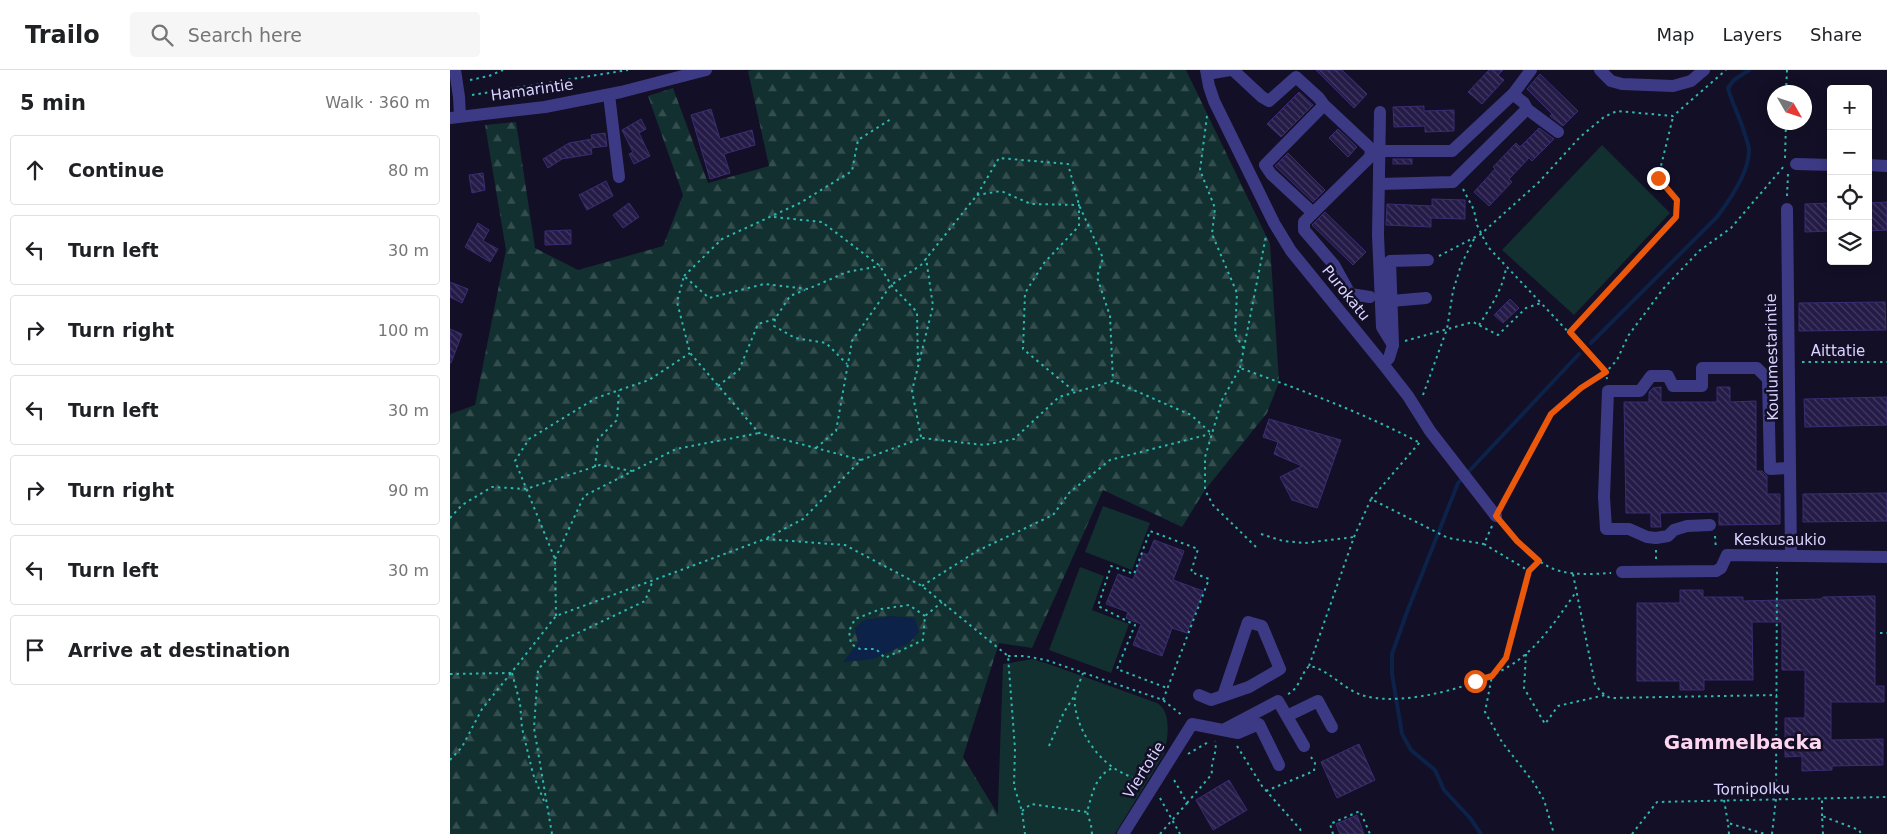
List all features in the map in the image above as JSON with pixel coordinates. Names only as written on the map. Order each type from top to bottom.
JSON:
[{"type":"street","name":"Hamarintie","points":[[455,117],[545,107],[609,95],[706,70]]},
{"type":"street","points":[[1206,72],[1232,70],[1269,101],[1296,77],[1371,149],[1370,157],[1304,222],[1304,230],[1334,265],[1350,294]]},
{"type":"street","points":[[1379,151],[1452,151],[1513,94],[1531,70]]},
{"type":"street","points":[[1600,70],[1612,81],[1622,84],[1673,86],[1691,81],[1704,70]]},
{"type":"street","name":"Purokatu","points":[[1206,72],[1214,101],[1274,222],[1291,251],[1383,364],[1430,431],[1496,516]]},
{"type":"street","points":[[455,76],[459,97],[455,117]]},
{"type":"street","points":[[1513,94],[1524,103],[1527,109],[1558,132]]},
{"type":"street","points":[[609,95],[619,177]]},
{"type":"street","points":[[1313,213],[1271,174],[1265,165],[1324,105]]},
{"type":"street","points":[[1378,184],[1453,182],[1527,109]]},
{"type":"street","points":[[1380,112],[1378,235],[1382,327],[1393,345]]},
{"type":"street","points":[[1796,164],[1827,165]]},
{"type":"street","points":[[1872,165],[1887,166]]},
{"type":"street","name":"Koulumestarintie","points":[[1787,209],[1792,555]]},
{"type":"street","points":[[1383,364],[1389,358],[1393,345],[1390,261],[1428,260]]},
{"type":"street","points":[[1335,304],[1350,294],[1370,297]]},
{"type":"street","points":[[1391,301],[1426,298]]},
{"type":"street","points":[[1710,525],[1687,526],[1674,530],[1668,536],[1656,538],[1630,529],[1606,529],[1604,497],[1608,391],[1640,391],[1652,376],[1668,376],[1673,386],[1702,386],[1702,368],[1757,368],[1768,378],[1770,469],[1790,468]]},
{"type":"street","name":"Keskusaukio","points":[[1622,572],[1716,572],[1721,568],[1727,555],[1887,557]]},
{"type":"street","points":[[1199,695],[1211,700],[1223,696],[1249,687],[1280,669],[1262,626],[1248,622],[1223,696]]},
{"type":"street","points":[[1219,735],[1278,701],[1304,746]]},
{"type":"street","points":[[1287,716],[1318,701],[1332,727]]},
{"type":"street","points":[[1192,724],[1219,735],[1238,733],[1259,724],[1278,765]]},
{"type":"street","name":"Viertotie","points":[[1123,834],[1192,724]]},
{"type":"path","points":[[455,76],[489,76],[504,70]]},
{"type":"path","points":[[459,97],[628,70]]},
{"type":"path","points":[[1570,332],[1676,217],[1677,200],[1658,178],[1673,116],[1726,70]]},
{"type":"path","points":[[1786,85],[1787,70]]},
{"type":"path","points":[[1214,101],[1208,107],[1200,170],[1215,208],[1212,234],[1237,293],[1236,334],[1244,348]]},
{"type":"path","points":[[1428,260],[1481,234],[1539,182],[1580,137],[1604,118],[1617,111],[1673,116]]},
{"type":"path","points":[[759,433],[690,354],[677,302],[684,276],[722,239],[800,203],[852,171],[858,140],[892,119]]},
{"type":"path","points":[[1484,544],[1496,516],[1551,414],[1581,388],[1606,372],[1617,360],[1628,336],[1663,289],[1699,251],[1731,228],[1785,165],[1786,130]]},
{"type":"path","points":[[816,448],[836,431],[852,341],[891,285],[921,265],[977,195],[999,158],[1068,164],[1078,205],[1079,226],[1044,263],[1025,293],[1023,349],[1075,392]]},
{"type":"path","points":[[1787,209],[1788,166],[1796,164]]},
{"type":"path","points":[[1455,180],[1462,188],[1474,210],[1477,225],[1488,247],[1606,372]]},
{"type":"path","points":[[977,195],[1001,191],[1031,204],[1078,205]]},
{"type":"path","points":[[1078,205],[1104,258],[1097,277],[1110,316],[1113,381]]},
{"type":"path","points":[[772,217],[822,222],[880,266],[891,285],[917,312],[918,366]]},
{"type":"path","points":[[1256,547],[1213,505],[1205,490],[1205,457],[1222,400],[1240,368],[1267,230],[1274,222]]},
{"type":"path","points":[[1415,408],[1420,402],[1447,329],[1453,291],[1474,239]]},
{"type":"path","points":[[922,438],[912,391],[933,306],[926,258]]},
{"type":"path","points":[[848,365],[826,343],[796,338],[774,326],[775,319],[790,296],[847,272],[880,266]]},
{"type":"path","points":[[1479,325],[1489,310],[1505,274],[1506,267]]},
{"type":"path","points":[[684,276],[709,298],[764,284],[808,289]]},
{"type":"path","points":[[1393,345],[1473,322],[1498,335],[1526,308],[1540,303]]},
{"type":"path","points":[[718,386],[739,370],[758,324],[775,319]]},
{"type":"path","points":[[556,616],[555,559],[515,461],[529,439],[596,398],[649,380],[690,354]]},
{"type":"path","name":"Aittatie","points":[[1789,362],[1887,362]]},
{"type":"path","points":[[1240,368],[1346,407],[1420,443]]},
{"type":"path","points":[[450,760],[462,747],[482,709],[556,616],[765,538],[803,519],[861,460],[922,438],[984,445],[1014,439],[1059,397],[1113,381],[1191,415],[1212,434]]},
{"type":"path","points":[[595,467],[598,439],[617,420],[619,390]]},
{"type":"path","points":[[1309,666],[1354,537],[1371,499],[1430,431]]},
{"type":"path","points":[[555,559],[584,496],[676,449],[759,433],[861,460]]},
{"type":"path","points":[[922,586],[977,551],[1053,515],[1069,493],[1110,460],[1212,434]]},
{"type":"path","points":[[450,518],[462,505],[492,487],[526,489],[600,465],[633,472]]},
{"type":"path","points":[[1371,499],[1446,537],[1484,544],[1529,571]]},
{"type":"path","points":[[1496,516],[1517,541],[1539,561],[1550,568],[1573,574],[1622,572]]},
{"type":"path","points":[[1163,700],[1209,579],[1191,572],[1198,549],[1150,531],[1134,574],[1111,566],[1098,606],[1135,625],[1117,669],[1167,688]]},
{"type":"path","points":[[1261,534],[1282,541],[1306,543],[1354,537]]},
{"type":"path","points":[[765,538],[845,545],[922,586],[1008,656],[1024,656],[1046,660],[1163,700],[1192,724]]},
{"type":"path","points":[[1656,538],[1656,571]]},
{"type":"path","points":[[1772,834],[1776,799],[1777,555]]},
{"type":"path","points":[[1539,561],[1529,571],[1506,658],[1492,676],[1485,712],[1502,742],[1534,783],[1544,800],[1554,834]]},
{"type":"path","points":[[1573,574],[1595,684],[1601,692],[1610,698],[1777,695]]},
{"type":"path","points":[[552,834],[534,728],[538,670],[561,641],[645,601],[653,580]]},
{"type":"path","points":[[1388,699],[1432,695],[1492,676],[1518,661],[1526,654],[1550,628],[1576,592]]},
{"type":"path","points":[[925,616],[909,605],[881,609],[855,619],[849,631],[851,644],[860,650],[876,649],[884,658],[923,640],[925,616],[942,602]]},
{"type":"path","points":[[1880,633],[1887,632]]},
{"type":"path","points":[[1526,654],[1524,688],[1545,724],[1558,706],[1605,695]]},
{"type":"path","points":[[1008,656],[1015,750],[1014,786],[1022,811],[1025,834]]},
{"type":"path","points":[[511,673],[520,703],[522,728],[533,774],[546,806]]},
{"type":"path","points":[[450,674],[511,673]]},
{"type":"path","points":[[1049,746],[1064,712],[1075,695],[1083,673]]},
{"type":"path","points":[[1075,695],[1076,712],[1083,732],[1092,746],[1113,768],[1145,785]]},
{"type":"path","points":[[1160,834],[1171,819],[1212,774],[1211,766],[1219,735]]},
{"type":"path","points":[[1235,742],[1266,791],[1300,829],[1302,834]]},
{"type":"path","points":[[1266,791],[1314,771],[1315,763],[1304,746]]},
{"type":"path","points":[[1092,834],[1087,812],[1092,790],[1105,771],[1113,768]]},
{"type":"path","points":[[1171,774],[1187,803]]},
{"type":"path","points":[[1158,795],[1180,834]]},
{"type":"path","name":"Tornipolku","points":[[1632,834],[1657,802],[1887,797]]},
{"type":"path","points":[[1822,798],[1824,834]]},
{"type":"path","points":[[1022,811],[1033,800]]},
{"type":"path","points":[[1724,800],[1729,834]]},
{"type":"path","points":[[1031,804],[1087,812]]},
{"type":"path","points":[[1333,834],[1330,824],[1360,811],[1370,834]]},
{"type":"path","points":[[1822,816],[1859,830],[1861,834]]},
{"type":"path","points":[[1728,823],[1765,834]]},
{"type":"green space","points":[[1186,70],[1270,244],[1279,382],[1267,413],[1205,490],[1182,527],[1103,490],[1032,648],[999,643],[963,757],[1010,834],[450,834],[450,414],[475,405],[506,250],[485,125],[516,122],[535,248],[578,270],[663,246],[683,195],[648,96],[673,88],[708,183],[769,166],[748,71]]},
{"type":"green space","points":[[1602,145],[1670,213],[1574,315],[1502,250]]},
{"type":"green space","points":[[1103,506],[1150,523],[1132,570],[1085,552]]},
{"type":"green space","points":[[1080,567],[1104,576],[1092,610],[1129,624],[1111,673],[1049,650]]},
{"type":"green space","points":[[1032,659],[1157,703],[1165,712],[1168,726],[1164,754],[1115,834],[997,834],[1003,664]]},
{"type":"water","points":[[891,616],[915,618],[919,632],[909,643],[873,659],[843,662],[858,643],[855,628],[864,620]]},
{"type":"building","points":[[1316,70],[1342,70],[1367,94],[1354,108]]},
{"type":"building","points":[[1489,70],[1503,70],[1498,75],[1504,80],[1482,104],[1468,92]]},
{"type":"building","points":[[1540,74],[1578,111],[1563,126],[1550,116],[1552,114],[1527,89]]},
{"type":"building","points":[[1299,92],[1313,105],[1281,137],[1267,124]]},
{"type":"building","points":[[1424,106],[1424,111],[1454,110],[1454,131],[1425,132],[1425,126],[1394,127],[1393,107]]},
{"type":"building","points":[[711,109],[720,139],[752,130],[755,145],[724,154],[730,173],[710,179],[691,115]]},
{"type":"building","points":[[641,119],[646,129],[639,133],[650,156],[634,164],[629,154],[633,152],[622,130]]},
{"type":"building","points":[[1539,128],[1554,139],[1532,161],[1529,158],[1509,179],[1512,182],[1489,206],[1474,192],[1495,169],[1493,167],[1516,143],[1520,147]]},
{"type":"building","points":[[1338,129],[1357,147],[1348,157],[1329,138]]},
{"type":"building","points":[[605,133],[607,146],[591,148],[592,154],[562,159],[548,168],[543,159],[569,143],[592,139],[591,135]]},
{"type":"building","points":[[1288,153],[1325,190],[1313,202],[1275,166]]},
{"type":"building","points":[[1393,159],[1412,159],[1412,164],[1393,164]]},
{"type":"building","points":[[483,173],[485,190],[472,193],[469,175]]},
{"type":"building","points":[[606,181],[613,196],[587,210],[579,195]]},
{"type":"building","points":[[1432,199],[1465,200],[1465,219],[1431,218],[1431,227],[1386,225],[1387,204],[1432,206]]},
{"type":"building","points":[[1887,202],[1887,230],[1872,231],[1872,203]]},
{"type":"building","points":[[629,203],[639,217],[623,228],[613,215]]},
{"type":"building","points":[[1827,203],[1827,231],[1805,232],[1805,204]]},
{"type":"building","points":[[1325,212],[1366,252],[1353,265],[1312,225]]},
{"type":"building","points":[[478,223],[489,230],[483,241],[498,249],[490,262],[465,247]]},
{"type":"building","points":[[571,230],[571,244],[545,245],[545,231]]},
{"type":"building","points":[[450,282],[468,289],[462,303],[450,297]]},
{"type":"building","points":[[1510,299],[1519,308],[1503,323],[1494,315]]},
{"type":"building","points":[[1885,302],[1886,330],[1799,331],[1799,303]]},
{"type":"building","points":[[450,329],[462,334],[451,363],[450,363]]},
{"type":"building","points":[[1661,387],[1661,402],[1717,402],[1717,387],[1730,387],[1730,402],[1756,401],[1756,471],[1762,471],[1767,476],[1767,494],[1780,494],[1780,524],[1719,525],[1719,512],[1660,513],[1661,527],[1651,527],[1651,513],[1626,513],[1624,402],[1649,402],[1649,392],[1653,388]]},
{"type":"building","points":[[1887,397],[1887,425],[1805,427],[1804,399]]},
{"type":"building","points":[[1269,419],[1341,440],[1317,508],[1292,500],[1280,477],[1302,466],[1274,454],[1278,442],[1263,437]]},
{"type":"building","points":[[1887,493],[1887,521],[1803,522],[1803,494]]},
{"type":"building","points":[[1154,540],[1184,551],[1173,580],[1203,591],[1187,633],[1172,628],[1162,656],[1133,645],[1141,624],[1126,618],[1128,612],[1106,604],[1118,574],[1133,580],[1143,553],[1148,555]]},
{"type":"building","points":[[1680,590],[1703,590],[1703,597],[1743,597],[1743,601],[1875,596],[1875,686],[1884,686],[1884,702],[1831,702],[1831,740],[1883,739],[1883,765],[1832,766],[1832,770],[1802,771],[1802,756],[1785,757],[1785,718],[1805,718],[1805,670],[1782,670],[1782,622],[1752,622],[1753,680],[1704,680],[1704,690],[1680,690],[1680,681],[1637,681],[1637,603],[1680,603]]},
{"type":"building","points":[[1359,744],[1375,780],[1337,798],[1321,762]]},
{"type":"building","points":[[1229,780],[1247,810],[1213,830],[1196,800]]},
{"type":"building","points":[[1357,815],[1364,834],[1340,834],[1336,824]]},
{"type":"waterway","points":[[1591,343],[1717,217],[1738,186],[1746,168],[1749,149],[1728,88],[1734,80],[1749,70]]},
{"type":"waterway","points":[[1481,834],[1470,818],[1444,790],[1435,770],[1411,750],[1402,734],[1392,674],[1392,654],[1458,483],[1579,354]]},
{"type":"district","name":"Gammelbacka","points":[[1743,742]]},
{"type":"route","points":[[1475,681],[1492,676],[1506,658],[1529,571],[1539,561],[1517,541],[1496,516],[1551,414],[1581,388],[1606,372],[1570,332],[1676,217],[1677,200],[1658,178]]}]
